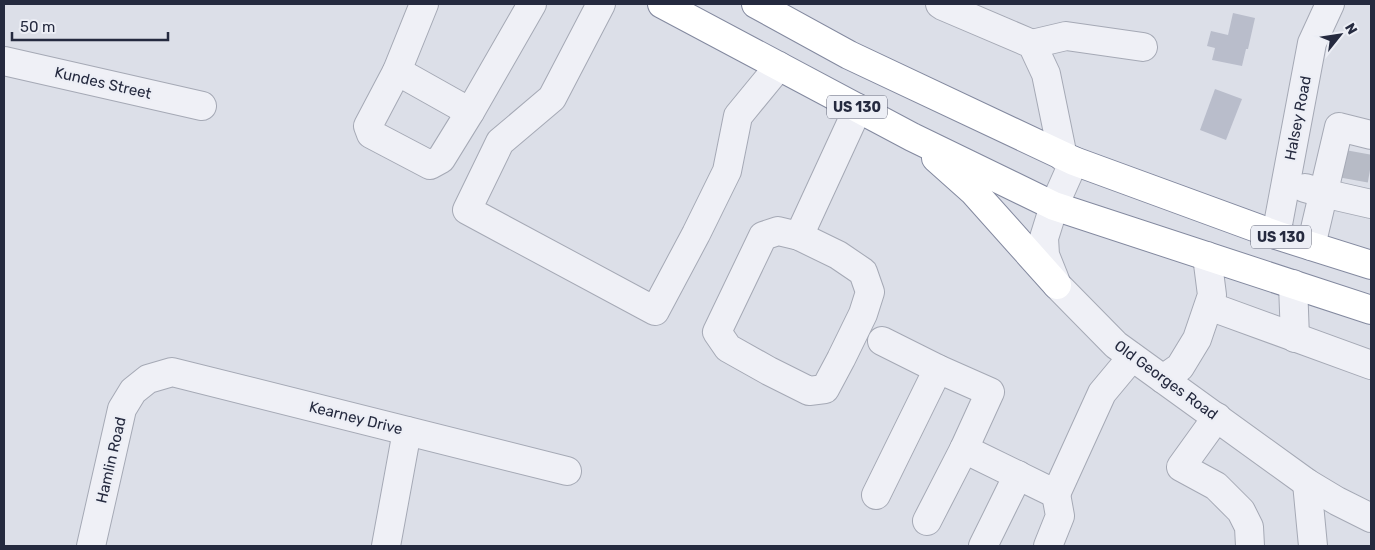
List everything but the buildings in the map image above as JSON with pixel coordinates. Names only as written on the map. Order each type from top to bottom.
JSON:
[{"type":"highway","name":"US 130","points":[[662,4],[912,137],[1054,206],[1371,310]]},
{"type":"highway","name":"US 130","points":[[756,4],[849,55],[1068,159],[1276,235],[1371,265]]},
{"type":"highway","points":[[912,137],[973,190],[1057,285]]},
{"type":"street","points":[[424,4],[397,71],[368,126],[371,134],[430,165],[441,159],[532,4]]},
{"type":"street","points":[[601,4],[552,98],[500,142],[467,210],[655,311],[727,171],[738,116],[779,66]]},
{"type":"street","points":[[940,4],[1032,44],[1066,36],[1143,46]]},
{"type":"street","name":"Halsey Road","points":[[1276,235],[1312,43],[1330,4]]},
{"type":"street","points":[[1032,44],[1046,74],[1068,159]]},
{"type":"street","name":"Kundes Street","points":[[4,61],[202,106]]},
{"type":"street","points":[[397,71],[470,112]]},
{"type":"street","points":[[799,236],[858,108]]},
{"type":"street","points":[[1311,246],[1346,192],[1339,127],[1360,140]]},
{"type":"street","name":"Old Georges Road","points":[[1068,159],[1044,238],[1045,256],[1057,285],[1116,345],[1132,357],[1307,483],[1371,518]]},
{"type":"street","points":[[1286,183],[1311,189],[1346,192]]},
{"type":"street","points":[[778,231],[799,236],[838,254],[863,272],[870,292],[863,314],[825,389],[809,391],[728,348],[717,332],[763,236],[778,231]]},
{"type":"street","points":[[1163,379],[1180,367],[1197,340],[1212,295],[1207,256]]},
{"type":"street","points":[[1293,284],[1295,338]]},
{"type":"street","points":[[1208,306],[1371,365]]},
{"type":"street","points":[[882,341],[990,392],[964,449],[927,521]]},
{"type":"street","points":[[1048,546],[1060,516],[1056,494],[1102,393],[1132,357]]},
{"type":"street","points":[[876,494],[938,369]]},
{"type":"street","name":"Kearney Drive","points":[[145,381],[172,372],[567,472]]},
{"type":"street","name":"Hamlin Road","points":[[91,546],[122,409],[133,391],[145,381]]},
{"type":"street","points":[[1217,417],[1181,467],[1216,486],[1241,511],[1249,527],[1250,546]]},
{"type":"street","points":[[386,546],[407,431]]},
{"type":"street","points":[[964,449],[1056,494]]},
{"type":"street","points":[[983,546],[1018,476]]},
{"type":"street","points":[[1307,483],[1313,546]]},
{"type":"tunnel","points":[[1354,180],[1359,152]]}]
